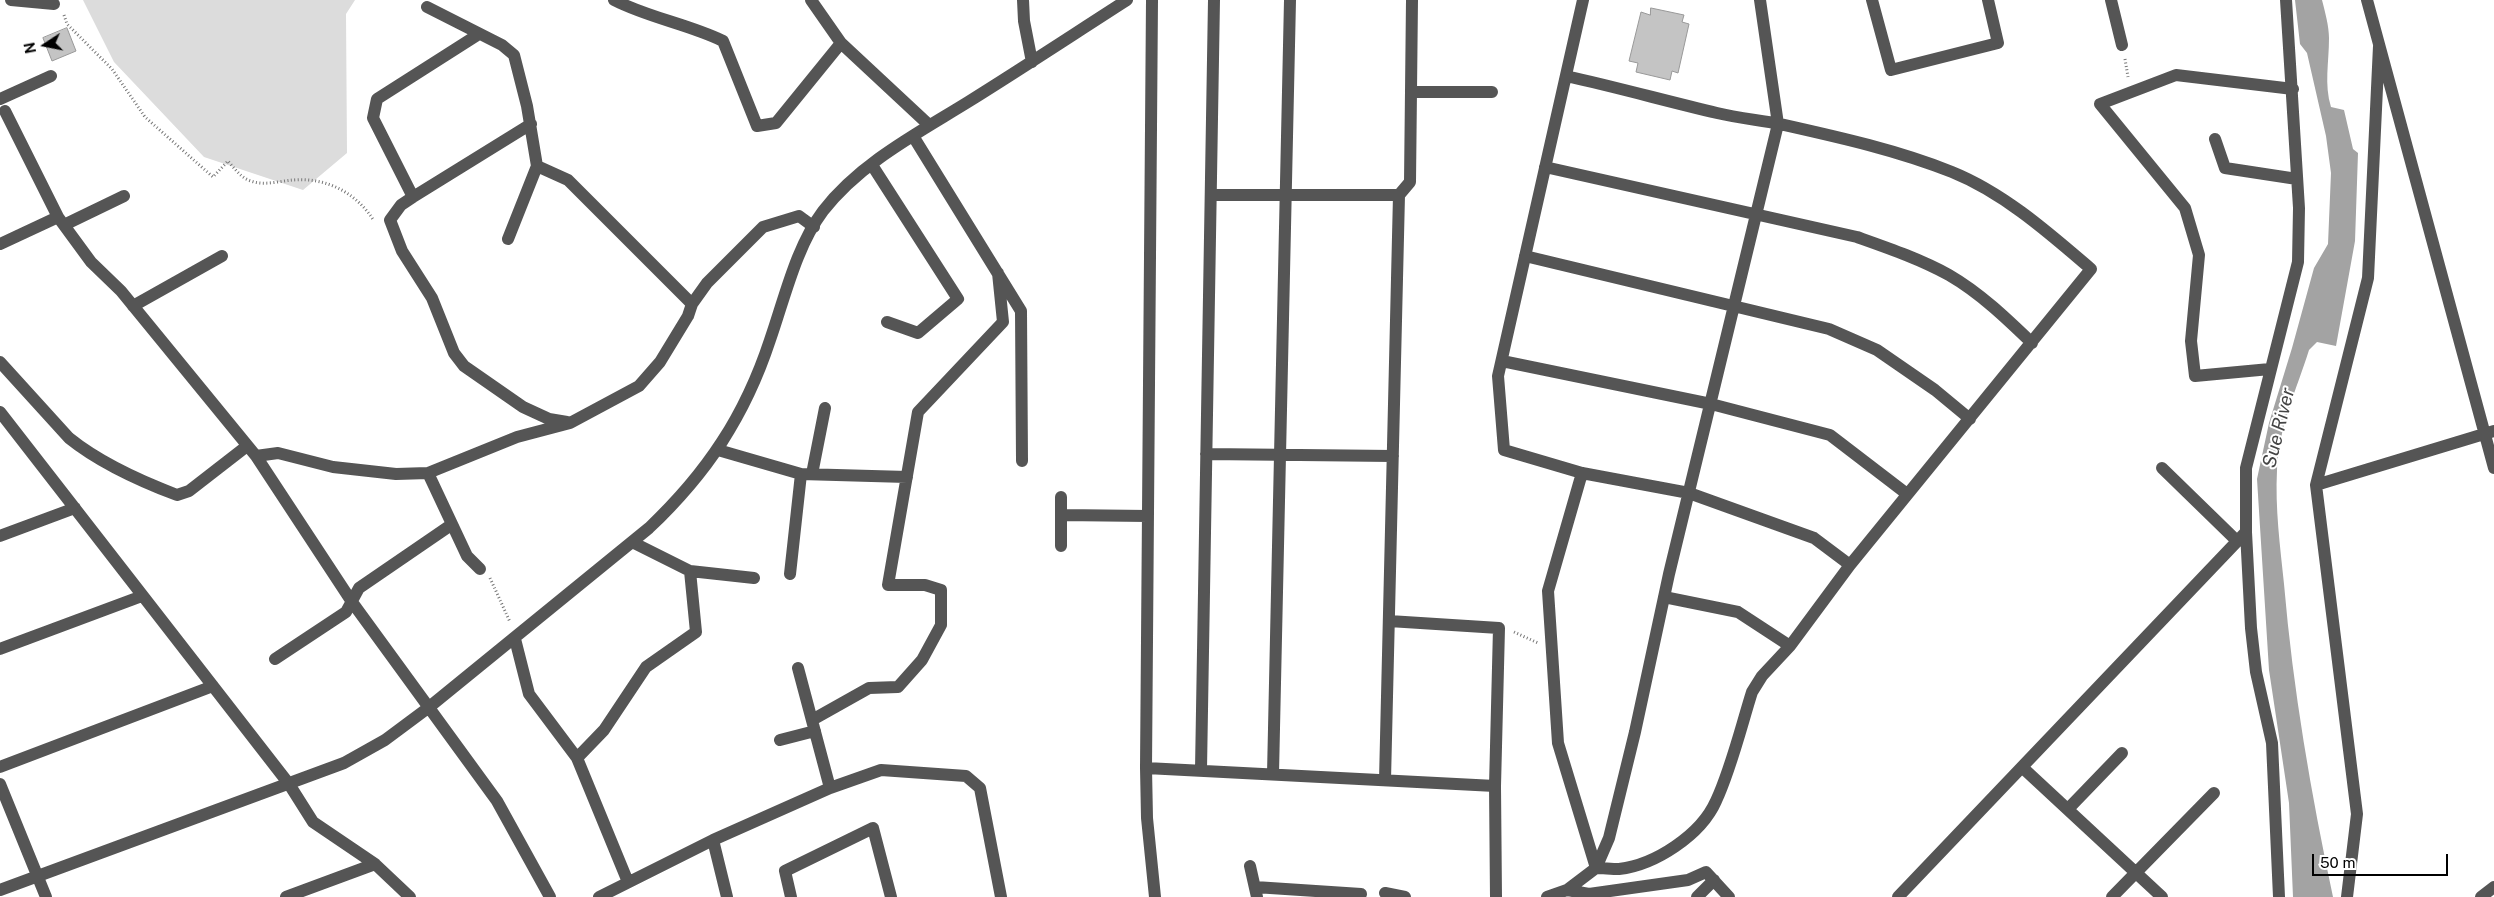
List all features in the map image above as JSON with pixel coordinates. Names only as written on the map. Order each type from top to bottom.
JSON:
[{"type":"street","points":[[11,0],[54,4]]},
{"type":"street","points":[[614,0],[638,12],[705,32],[723,41],[757,126],[776,123],[841,43]]},
{"type":"street","points":[[811,0],[841,43],[929,125]]},
{"type":"street","points":[[1023,0],[1024,22],[1032,62]]},
{"type":"street","points":[[0,890],[289,784],[362,754],[428,708],[632,542],[676,502],[718,450],[750,392],[800,253],[829,204],[872,165],[929,125],[1032,62],[1127,0]]},
{"type":"street","points":[[1152,0],[1146,768],[1147,818],[1155,897]]},
{"type":"street","points":[[1201,770],[1214,0]]},
{"type":"street","points":[[1273,774],[1290,0]]},
{"type":"street","points":[[1385,780],[1399,195],[1410,182],[1412,0]]},
{"type":"street","points":[[1583,0],[1498,376],[1504,450],[1582,473],[1689,493],[1814,538],[1850,565]]},
{"type":"street","points":[[1547,897],[1567,890],[1596,868],[1609,838],[1635,732],[1664,597],[1778,124],[1760,0]]},
{"type":"street","points":[[1872,0],[1891,70],[1998,43],[1988,0]]},
{"type":"street","points":[[2111,0],[2122,45]]},
{"type":"street","points":[[2279,897],[2272,743],[2256,672],[2241,537],[2246,468],[2298,262],[2293,89],[2286,0]]},
{"type":"street","points":[[2368,0],[2379,46],[2489,432],[2494,468]]},
{"type":"street","points":[[427,7],[502,45],[514,55],[531,124],[537,166],[508,239]]},
{"type":"street","points":[[413,197],[372,118],[377,99],[479,34]]},
{"type":"street","points":[[2347,897],[2357,814],[2316,486],[2368,278],[2379,46]]},
{"type":"street","points":[[2270,369],[2195,376],[2191,341],[2199,255],[2185,208],[2100,104],[2176,75],[2293,89]]},
{"type":"street","points":[[51,76],[1,106],[61,221],[91,262],[133,306],[252,451],[352,602],[497,801],[550,897]]},
{"type":"street","points":[[1566,76],[1718,113],[1778,124],[1869,145],[1953,172],[1992,193],[2051,235],[2091,269],[1850,565],[1790,646],[1762,676],[1752,692],[1716,803],[1694,831],[1672,849],[1652,860],[1620,869],[1596,868]]},
{"type":"street","points":[[1411,92],[1492,92]]},
{"type":"street","points":[[531,124],[401,205],[390,220],[402,251],[432,298],[454,354],[464,366],[523,406],[549,418],[570,423]]},
{"type":"street","points":[[913,136],[1021,311],[1022,461]]},
{"type":"street","points":[[2215,139],[2225,168],[2297,179]]},
{"type":"street","points":[[872,165],[958,299],[918,333],[887,322]]},
{"type":"street","points":[[537,166],[568,180],[692,304]]},
{"type":"street","points":[[1545,167],[1857,237],[1905,254],[1950,275],[1995,308],[2032,343]]},
{"type":"street","points":[[1211,195],[1399,195]]},
{"type":"street","points":[[0,244],[124,196]]},
{"type":"street","points":[[0,362],[69,438],[82,449],[152,486],[177,495],[189,490],[252,451],[278,453],[333,468],[396,474],[428,473],[517,437],[570,423],[639,386],[660,362],[688,316],[692,304],[707,283],[763,227],[799,216],[814,227]]},
{"type":"street","points":[[133,306],[222,256]]},
{"type":"street","points":[[1525,256],[1829,329],[1877,350],[1935,390],[1970,419]]},
{"type":"street","points":[[780,740],[814,726],[869,688],[898,687],[922,660],[940,625],[941,590],[925,585],[888,585],[918,412],[1003,322],[998,273]]},
{"type":"street","points":[[1502,361],[1711,404],[1830,435],[1907,494]]},
{"type":"street","points":[[790,574],[807,474],[825,408]]},
{"type":"street","points":[[0,412],[5,425],[75,508],[289,784],[313,822],[375,864],[410,897]]},
{"type":"street","points":[[2316,486],[2489,432]]},
{"type":"street","points":[[718,450],[807,474],[907,477]]},
{"type":"street","points":[[1206,454],[1393,456]]},
{"type":"street","points":[[2162,468],[2241,537]]},
{"type":"street","points":[[428,473],[467,556],[480,569]]},
{"type":"street","points":[[1582,473],[1548,591],[1558,743],[1596,868]]},
{"type":"street","points":[[1061,497],[1061,546]]},
{"type":"street","points":[[0,536],[75,508]]},
{"type":"street","points":[[1061,515],[1148,516]]},
{"type":"street","points":[[275,660],[346,612],[359,588],[451,525]]},
{"type":"street","points":[[1898,897],[2023,768],[2241,537]]},
{"type":"street","points":[[632,542],[690,571],[754,578]]},
{"type":"street","points":[[577,758],[604,730],[646,667],[696,632],[690,571]]},
{"type":"street","points":[[0,649],[142,596]]},
{"type":"street","points":[[1664,597],[1738,612],[1790,646]]},
{"type":"street","points":[[1389,621],[1499,628],[1495,786],[1496,897]]},
{"type":"street","points":[[515,639],[530,694],[577,758],[628,882]]},
{"type":"street","points":[[798,668],[830,788]]},
{"type":"street","points":[[0,767],[213,686]]},
{"type":"street","points":[[2068,809],[2122,753]]},
{"type":"street","points":[[1146,768],[1495,786]]},
{"type":"street","points":[[2023,768],[2162,897]]},
{"type":"street","points":[[599,897],[713,840],[830,788],[881,770],[966,776],[980,788],[1001,897]]},
{"type":"street","points":[[0,784],[46,897]]},
{"type":"street","points":[[2112,897],[2214,793]]},
{"type":"street","points":[[791,897],[785,871],[873,828],[891,897]]},
{"type":"street","points":[[713,840],[727,897]]},
{"type":"street","points":[[286,897],[375,864]]},
{"type":"street","points":[[1250,866],[1256,892],[1361,894]]},
{"type":"street","points":[[1567,890],[1589,894],[1688,880],[1706,872],[1729,897]]},
{"type":"street","points":[[1697,897],[1714,880]]},
{"type":"street","points":[[2481,897],[2494,887]]},
{"type":"street","points":[[1385,893],[1405,897]]},
{"type":"path","points":[[54,4],[64,5],[64,15],[67,24],[112,69],[145,117],[162,134],[199,162],[213,177],[228,162],[240,175],[252,182],[269,184],[306,179],[325,183],[356,198],[366,207],[376,224]]},
{"type":"path","points":[[2122,45],[2131,92]]},
{"type":"path","points":[[480,569],[491,579],[515,639]]},
{"type":"path","points":[[1499,628],[1522,634],[1547,648],[1552,648]]},
{"type":"shaded area","points":[[83,0],[355,0],[346,14],[347,153],[303,190],[204,157],[114,62]]},
{"type":"water","name":"Sue River","points":[[2295,0],[2322,0],[2329,33],[2327,82],[2331,107],[2344,110],[2353,149],[2358,153],[2355,241],[2336,346],[2317,342],[2309,350],[2284,424],[2277,470],[2278,527],[2292,663],[2310,780],[2333,897],[2293,897],[2289,803],[2269,670],[2257,479],[2269,423],[2314,268],[2328,244],[2331,173],[2326,136],[2307,53],[2300,44]]},
{"type":"building","points":[[1651,8],[1684,15],[1682,22],[1689,24],[1678,73],[1672,71],[1670,80],[1636,72],[1638,63],[1629,61],[1641,12],[1650,15]]},
{"type":"building","points":[[67,28],[76,51],[52,61],[43,38]]}]
